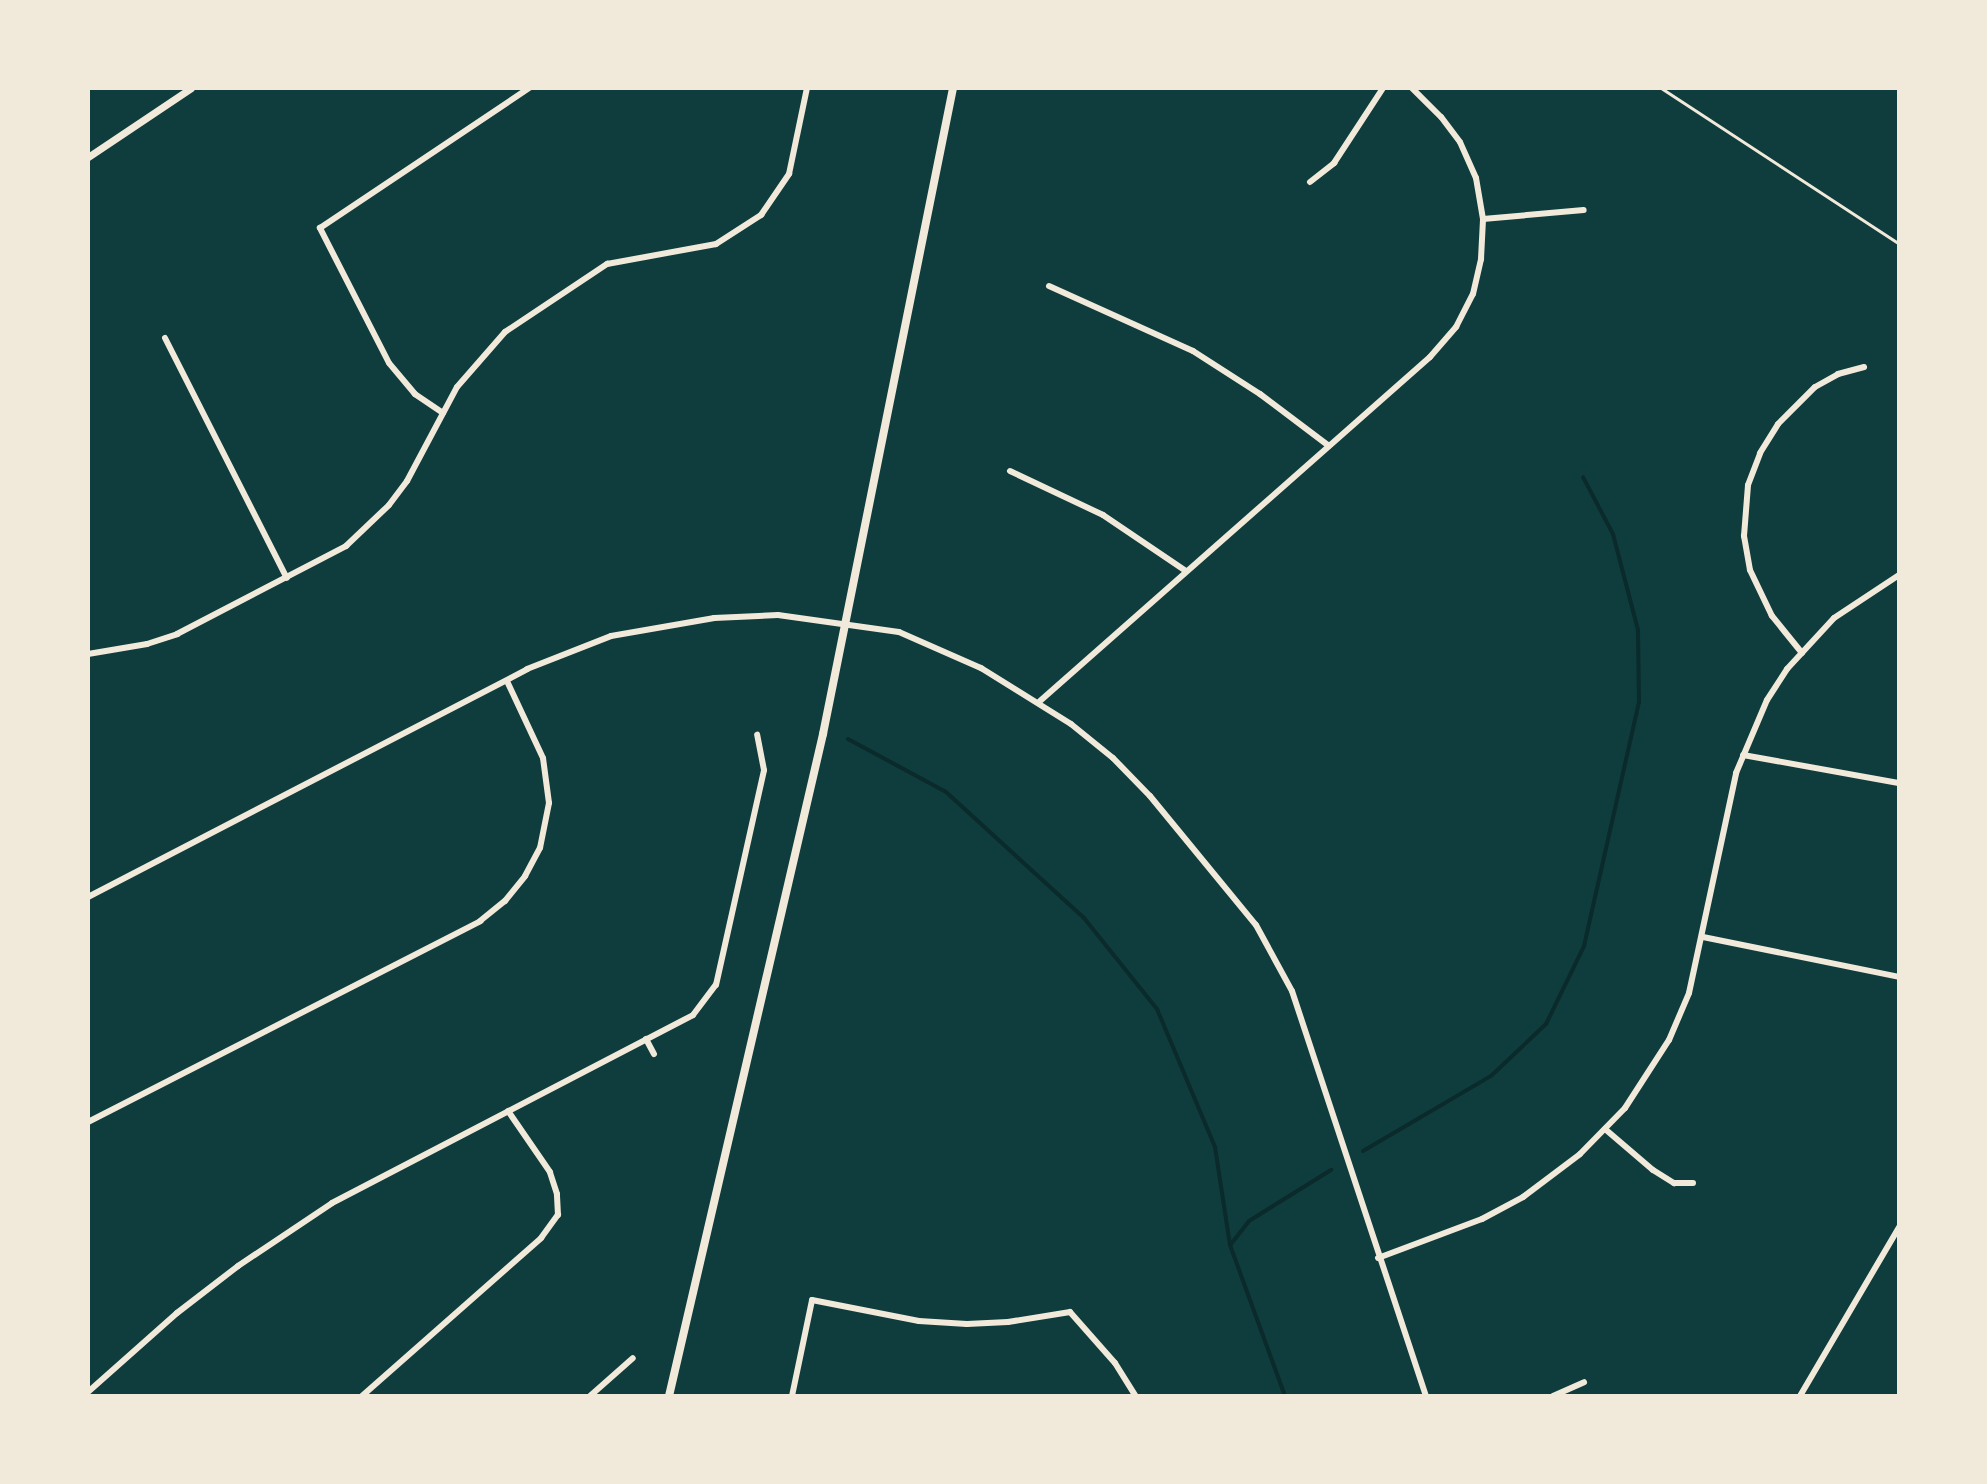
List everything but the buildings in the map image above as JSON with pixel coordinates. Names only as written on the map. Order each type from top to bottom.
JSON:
[{"type":"main road","points":[[669,1396],[782,917],[953,88]]},
{"type":"street","points":[[88,157],[191,88]]},
{"type":"street","points":[[443,413],[415,394],[389,363],[320,228],[529,88]]},
{"type":"street","points":[[88,643],[90,654],[147,644],[177,634],[346,546],[389,505],[423,456],[457,387],[487,348],[505,332],[593,270],[620,260],[716,244],[761,215],[789,174],[807,88]]},
{"type":"street","points":[[1310,182],[1334,163],[1383,88]]},
{"type":"street","points":[[1040,701],[1430,357],[1456,327],[1477,278],[1483,219],[1476,178],[1460,142],[1441,117],[1412,88]]},
{"type":"street","points":[[1483,219],[1584,210]]},
{"type":"street","points":[[1049,286],[1193,351],[1260,394],[1329,446]]},
{"type":"street","points":[[165,338],[287,578]]},
{"type":"street","points":[[1802,653],[1772,616],[1750,570],[1744,536],[1748,485],[1760,453],[1778,424],[1815,387],[1838,374],[1864,367]]},
{"type":"street","points":[[1010,471],[1103,515],[1186,571]]},
{"type":"street","points":[[1378,1258],[1482,1219],[1523,1197],[1580,1154],[1625,1108],[1669,1040],[1689,993],[1729,800],[1743,755],[1767,700],[1802,653],[1834,618],[1899,575]]},
{"type":"street","points":[[88,897],[507,681],[584,645],[661,625],[778,615],[899,632],[946,651],[1040,701],[1113,758],[1150,796],[1225,885],[1275,955],[1292,991],[1426,1396]]},
{"type":"street","points":[[88,1122],[480,921],[505,901],[525,876],[540,848],[549,803],[543,758],[507,681]]},
{"type":"street","points":[[88,1392],[177,1313],[288,1231],[367,1183],[693,1015],[716,985],[764,770],[757,735]]},
{"type":"street","points":[[1743,755],[1899,783]]},
{"type":"street","points":[[1703,937],[1899,977]]},
{"type":"street","points":[[646,1039],[654,1054]]},
{"type":"street","points":[[362,1396],[541,1238],[558,1215],[557,1194],[550,1172],[508,1111]]},
{"type":"street","points":[[1605,1129],[1653,1170],[1674,1183],[1693,1183]]},
{"type":"street","points":[[1800,1396],[1899,1227]]},
{"type":"street","points":[[792,1396],[812,1300],[919,1321],[967,1324],[1008,1322],[1070,1312],[1115,1363],[1136,1396]]},
{"type":"street","points":[[590,1396],[633,1358]]},
{"type":"street","points":[[1553,1396],[1584,1382]]},
{"type":"path","points":[[1661,88],[1899,244]]},
{"type":"waterway","points":[[1363,1151],[1491,1076],[1546,1024],[1584,946],[1639,702],[1638,630],[1613,534],[1583,477]]},
{"type":"waterway","points":[[848,739],[946,792],[1084,918],[1157,1009],[1215,1147],[1230,1245],[1285,1396]]},
{"type":"waterway","points":[[1231,1244],[1249,1221],[1331,1170]]}]
